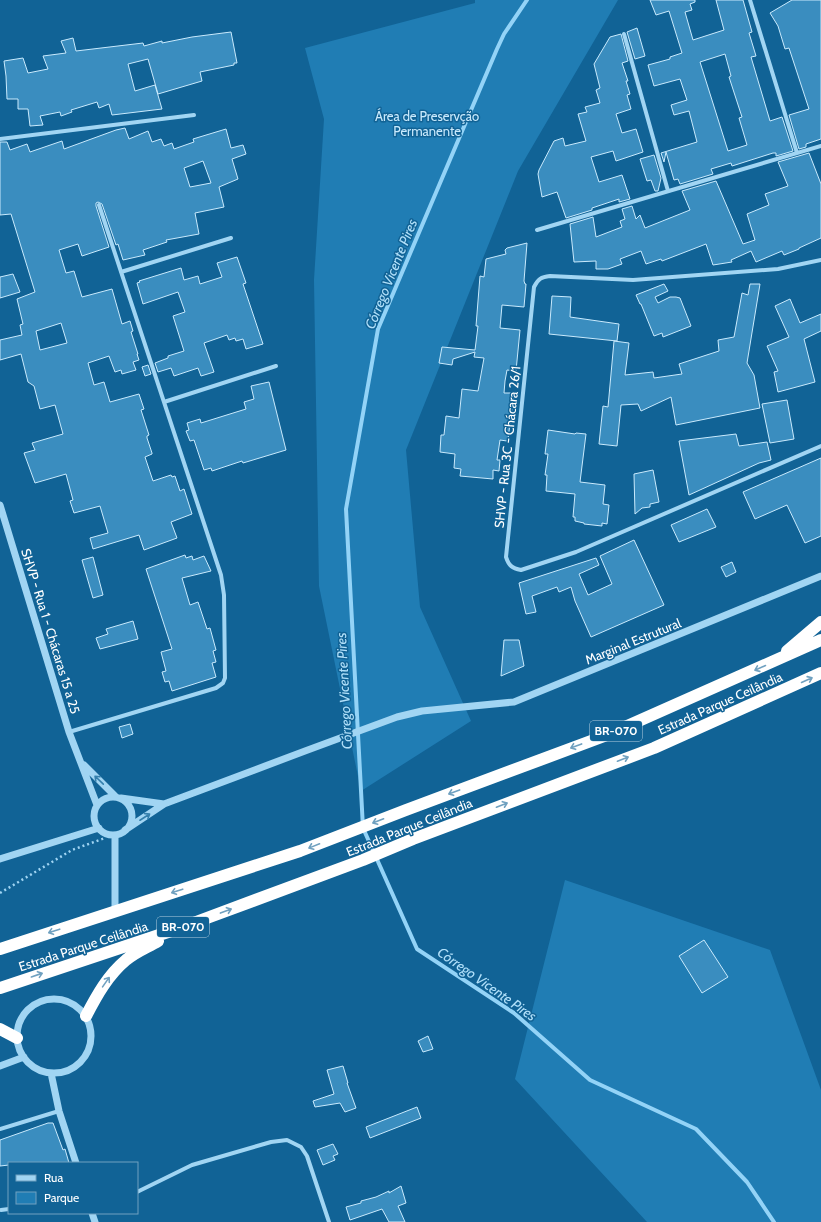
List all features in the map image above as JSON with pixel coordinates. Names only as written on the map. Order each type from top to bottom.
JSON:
[{"type":"highway","points":[[777,660],[821,622]]},
{"type":"highway","name":"Estrada Parque Ceilândia","points":[[0,949],[300,852],[406,810],[607,735],[821,640]]},
{"type":"highway","name":"Estrada Parque Ceilândia","points":[[0,988],[180,928],[363,860],[413,839],[654,748],[821,674]]},
{"type":"highway","points":[[86,1016],[100,990],[113,972],[127,959],[180,928]]},
{"type":"highway","points":[[0,1029],[17,1038]]},
{"type":"street","points":[[750,0],[797,153]]},
{"type":"street","points":[[624,34],[668,192]]},
{"type":"street","points":[[0,139],[194,115]]},
{"type":"street","points":[[537,230],[821,146]]},
{"type":"street","points":[[69,732],[216,688],[223,683],[225,678],[224,595],[221,575],[99,205]]},
{"type":"street","points":[[121,272],[232,238]]},
{"type":"street","name":"SHVP - Rua 3C - Chácara 26/1","points":[[821,260],[778,269],[633,280],[550,276],[542,277],[537,281],[534,287],[518,438],[506,557],[508,563],[512,568],[521,570],[576,552],[821,446]]},
{"type":"street","points":[[164,402],[276,366]]},
{"type":"street","name":"SHVP - Rua 1 - Chácaras 15 a 25","points":[[0,505],[69,732],[97,805]]},
{"type":"street","name":"Marginal Estrutural","points":[[125,830],[164,804],[397,717],[422,711],[514,702],[821,576]]},
{"type":"street","name":"SHVP - Rua 1 - Chácaras 15 a 25","points":[[82,764],[118,797]]},
{"type":"street","points":[[118,797],[131,808],[132,816],[131,821],[125,830],[115,835],[104,832],[99,828],[94,815],[97,805],[104,799],[118,797],[164,804]]},
{"type":"street","points":[[0,859],[99,828]]},
{"type":"street","points":[[115,835],[115,911]]},
{"type":"street","points":[[43,1001],[67,1001],[78,1007],[86,1016],[92,1038],[83,1060],[63,1073],[51,1073],[41,1071],[24,1057],[17,1038],[19,1026],[24,1015],[32,1006],[43,1001]]},
{"type":"street","points":[[0,1066],[24,1057]]},
{"type":"street","points":[[51,1073],[59,1110],[76,1162]]},
{"type":"street","points":[[0,1129],[59,1110]]},
{"type":"street","points":[[138,1192],[192,1165],[271,1142],[287,1140],[301,1147],[307,1156],[329,1222]]},
{"type":"path","points":[[0,893],[72,850],[115,835]]},
{"type":"green space","name":"Área de Preservção Permanente","points":[[475,0],[618,0],[518,171],[406,450],[420,607],[471,721],[361,791],[319,586],[314,280],[324,119],[305,48],[475,3]]},
{"type":"green space","points":[[565,880],[770,950],[821,1090],[821,1222],[647,1222],[515,1079]]},
{"type":"building","points":[[650,0],[695,0],[695,2],[690,4],[692,10],[685,12],[693,40],[724,30],[716,0],[743,0],[752,32],[749,33],[756,56],[751,57],[770,121],[782,117],[793,151],[776,156],[776,153],[773,153],[732,166],[731,163],[711,169],[713,174],[680,184],[678,179],[674,180],[666,152],[664,162],[661,153],[697,142],[689,111],[674,115],[671,105],[687,100],[680,79],[654,86],[648,65],[670,59],[670,57],[682,53],[669,11],[656,15]],"holes":[[[725,54],[731,76],[729,77],[742,117],[739,118],[747,145],[728,151],[700,62]]]},
{"type":"building","points":[[792,0],[821,0],[821,139],[806,144],[806,147],[799,149],[789,115],[809,109],[789,48],[785,49],[778,26],[770,13]]},
{"type":"building","points":[[637,28],[645,56],[635,59],[627,32]]},
{"type":"building","points":[[231,32],[237,63],[234,63],[234,65],[200,72],[202,81],[158,94],[148,59],[128,64],[135,91],[155,85],[162,109],[112,115],[109,104],[99,108],[97,102],[71,110],[72,112],[61,116],[60,112],[40,116],[43,125],[30,126],[28,109],[18,109],[18,99],[7,99],[4,61],[23,58],[28,73],[48,69],[43,56],[66,53],[61,41],[73,38],[76,51],[143,43],[144,46],[162,41],[162,43],[192,37]]},
{"type":"building","points":[[621,34],[628,61],[622,63],[628,81],[626,81],[630,94],[627,95],[631,109],[616,114],[622,133],[636,129],[643,152],[616,161],[613,151],[591,157],[599,182],[622,175],[630,199],[619,202],[619,199],[592,208],[592,210],[566,218],[557,192],[542,197],[538,174],[539,170],[554,141],[563,138],[565,146],[586,141],[578,114],[587,112],[585,107],[600,103],[596,90],[600,88],[594,64],[610,37]]},
{"type":"building","points":[[125,128],[129,139],[148,131],[152,142],[161,139],[164,146],[172,143],[174,149],[194,142],[193,139],[226,129],[231,148],[243,145],[246,154],[232,159],[238,179],[219,187],[224,207],[195,213],[199,234],[166,240],[167,242],[143,250],[145,255],[123,260],[118,244],[116,245],[102,204],[98,202],[96,203],[96,206],[109,247],[82,256],[78,244],[59,250],[66,273],[74,271],[82,297],[112,289],[122,324],[130,321],[133,331],[131,332],[139,360],[133,362],[136,370],[122,374],[121,370],[115,372],[109,356],[88,363],[94,385],[104,382],[110,402],[139,394],[144,409],[141,410],[149,435],[147,438],[152,453],[145,457],[153,481],[171,475],[172,477],[175,476],[180,491],[184,489],[192,514],[171,522],[177,538],[144,550],[139,535],[93,549],[90,538],[108,533],[100,506],[74,513],[70,501],[73,500],[66,474],[35,483],[24,453],[35,450],[32,443],[63,434],[55,405],[40,409],[34,386],[28,382],[21,354],[0,360],[0,340],[22,335],[20,325],[23,324],[17,299],[35,292],[11,214],[0,215],[0,142],[7,142],[10,150],[27,144],[30,152],[62,141],[64,149]],"holes":[[[203,161],[211,183],[190,187],[184,168]],[[61,323],[67,343],[40,350],[36,331]]]},
{"type":"building","points":[[809,153],[821,184],[821,238],[799,249],[784,255],[782,251],[756,262],[751,251],[731,260],[732,262],[713,265],[706,244],[662,261],[661,259],[646,264],[641,251],[620,259],[622,264],[608,269],[596,269],[596,261],[574,262],[570,224],[593,217],[596,237],[622,227],[620,221],[625,219],[622,209],[632,206],[636,219],[640,215],[645,228],[690,210],[682,191],[716,181],[743,244],[755,240],[747,214],[769,205],[765,194],[788,186],[778,162]]},
{"type":"building","points":[[654,155],[661,178],[658,191],[655,191],[651,180],[647,181],[640,159]]},
{"type":"building","points":[[527,243],[524,281],[526,284],[524,307],[502,305],[500,328],[520,330],[516,371],[507,370],[505,381],[504,393],[514,393],[508,439],[507,441],[500,440],[497,460],[500,460],[499,471],[493,470],[493,479],[460,476],[461,469],[454,468],[455,454],[440,452],[441,435],[444,435],[446,416],[459,418],[462,389],[478,391],[484,358],[474,357],[475,352],[453,359],[452,365],[439,363],[442,347],[475,350],[478,326],[476,326],[480,276],[484,277],[486,259],[506,254],[505,250],[507,248]]},
{"type":"building","points":[[237,257],[246,283],[243,284],[263,344],[246,349],[243,339],[236,341],[235,338],[229,340],[227,335],[204,343],[214,372],[201,376],[198,368],[174,376],[171,368],[158,372],[155,363],[168,358],[168,356],[184,351],[173,316],[185,312],[178,292],[143,304],[137,283],[140,282],[139,281],[181,268],[184,280],[198,276],[200,284],[222,277],[217,263]]},
{"type":"building","points":[[13,274],[20,292],[0,298],[0,277]]},
{"type":"building","points":[[664,284],[668,291],[655,297],[658,303],[670,297],[680,298],[691,326],[663,337],[662,333],[654,336],[636,295]]},
{"type":"building","points":[[750,284],[760,284],[747,363],[754,375],[760,408],[676,425],[671,397],[641,411],[638,404],[621,405],[617,446],[599,444],[603,406],[608,407],[614,341],[629,343],[625,375],[653,372],[654,378],[682,374],[679,364],[719,351],[718,340],[734,337],[742,293],[748,295]]},
{"type":"building","points":[[552,296],[571,297],[570,317],[619,324],[617,341],[549,334]]},
{"type":"building","points":[[790,299],[800,323],[821,314],[821,331],[804,339],[815,382],[778,392],[774,372],[778,371],[767,346],[789,337],[775,306]]},
{"type":"building","points":[[148,365],[151,374],[145,376],[142,367]]},
{"type":"building","points":[[269,382],[286,450],[243,463],[242,461],[212,471],[211,468],[204,470],[194,440],[190,441],[186,431],[189,430],[187,423],[200,419],[201,423],[246,409],[244,402],[254,399],[251,386]]},
{"type":"building","points":[[787,400],[794,439],[770,443],[762,404]]},
{"type":"building","points":[[548,430],[586,434],[580,482],[605,485],[603,504],[609,505],[607,524],[602,523],[602,526],[584,524],[575,521],[575,517],[573,517],[575,494],[546,491],[547,475],[545,475],[548,454],[545,454]]},
{"type":"building","points":[[736,434],[739,446],[767,442],[771,460],[759,463],[689,495],[679,441]]},
{"type":"building","points":[[821,458],[821,536],[805,543],[787,505],[755,519],[743,492]]},
{"type":"building","points":[[653,470],[659,502],[650,504],[650,507],[642,508],[635,514],[634,474]]},
{"type":"building","points":[[707,509],[716,527],[679,542],[671,525]]},
{"type":"building","points":[[634,540],[664,605],[591,637],[575,601],[571,587],[559,592],[557,587],[532,596],[536,612],[526,614],[519,583],[596,558],[599,565],[579,574],[588,595],[612,584],[600,556]]},
{"type":"building","points":[[185,555],[186,558],[192,556],[193,560],[204,556],[211,571],[182,578],[190,605],[198,602],[207,629],[210,628],[216,650],[213,651],[216,662],[212,663],[216,677],[172,691],[169,681],[165,682],[162,672],[166,671],[161,652],[172,649],[146,569]]},
{"type":"building","points":[[93,557],[103,595],[93,598],[82,560]]},
{"type":"building","points":[[732,562],[736,572],[726,577],[721,567]]},
{"type":"building","points":[[133,621],[138,639],[100,649],[96,638],[108,634],[106,629]]},
{"type":"building","points":[[504,640],[519,640],[524,666],[501,676]]},
{"type":"building","points":[[130,724],[133,734],[122,738],[119,727]]},
{"type":"building","points":[[704,940],[728,977],[702,993],[679,956]]},
{"type":"building","points":[[428,1036],[433,1049],[423,1052],[418,1041]]},
{"type":"building","points":[[343,1066],[347,1083],[356,1108],[345,1112],[340,1103],[315,1107],[313,1101],[334,1094],[327,1070]]},
{"type":"building","points":[[417,1107],[421,1118],[370,1138],[366,1127]]},
{"type":"building","points":[[48,1123],[53,1123],[63,1150],[65,1149],[69,1162],[8,1162],[8,1165],[0,1166],[0,1140]]},
{"type":"building","points":[[333,1144],[338,1154],[333,1156],[335,1160],[323,1165],[317,1150]]},
{"type":"building","points":[[401,1186],[406,1203],[398,1206],[405,1222],[389,1222],[382,1209],[350,1220],[346,1207],[361,1203],[361,1201],[376,1197],[389,1191],[389,1193]]},
{"type":"waterway","name":"Córrego Vicente Pires","points":[[527,0],[504,34],[497,49],[378,329],[346,509],[363,828],[417,949],[514,1013],[590,1080],[696,1129],[747,1182],[774,1222]]}]
